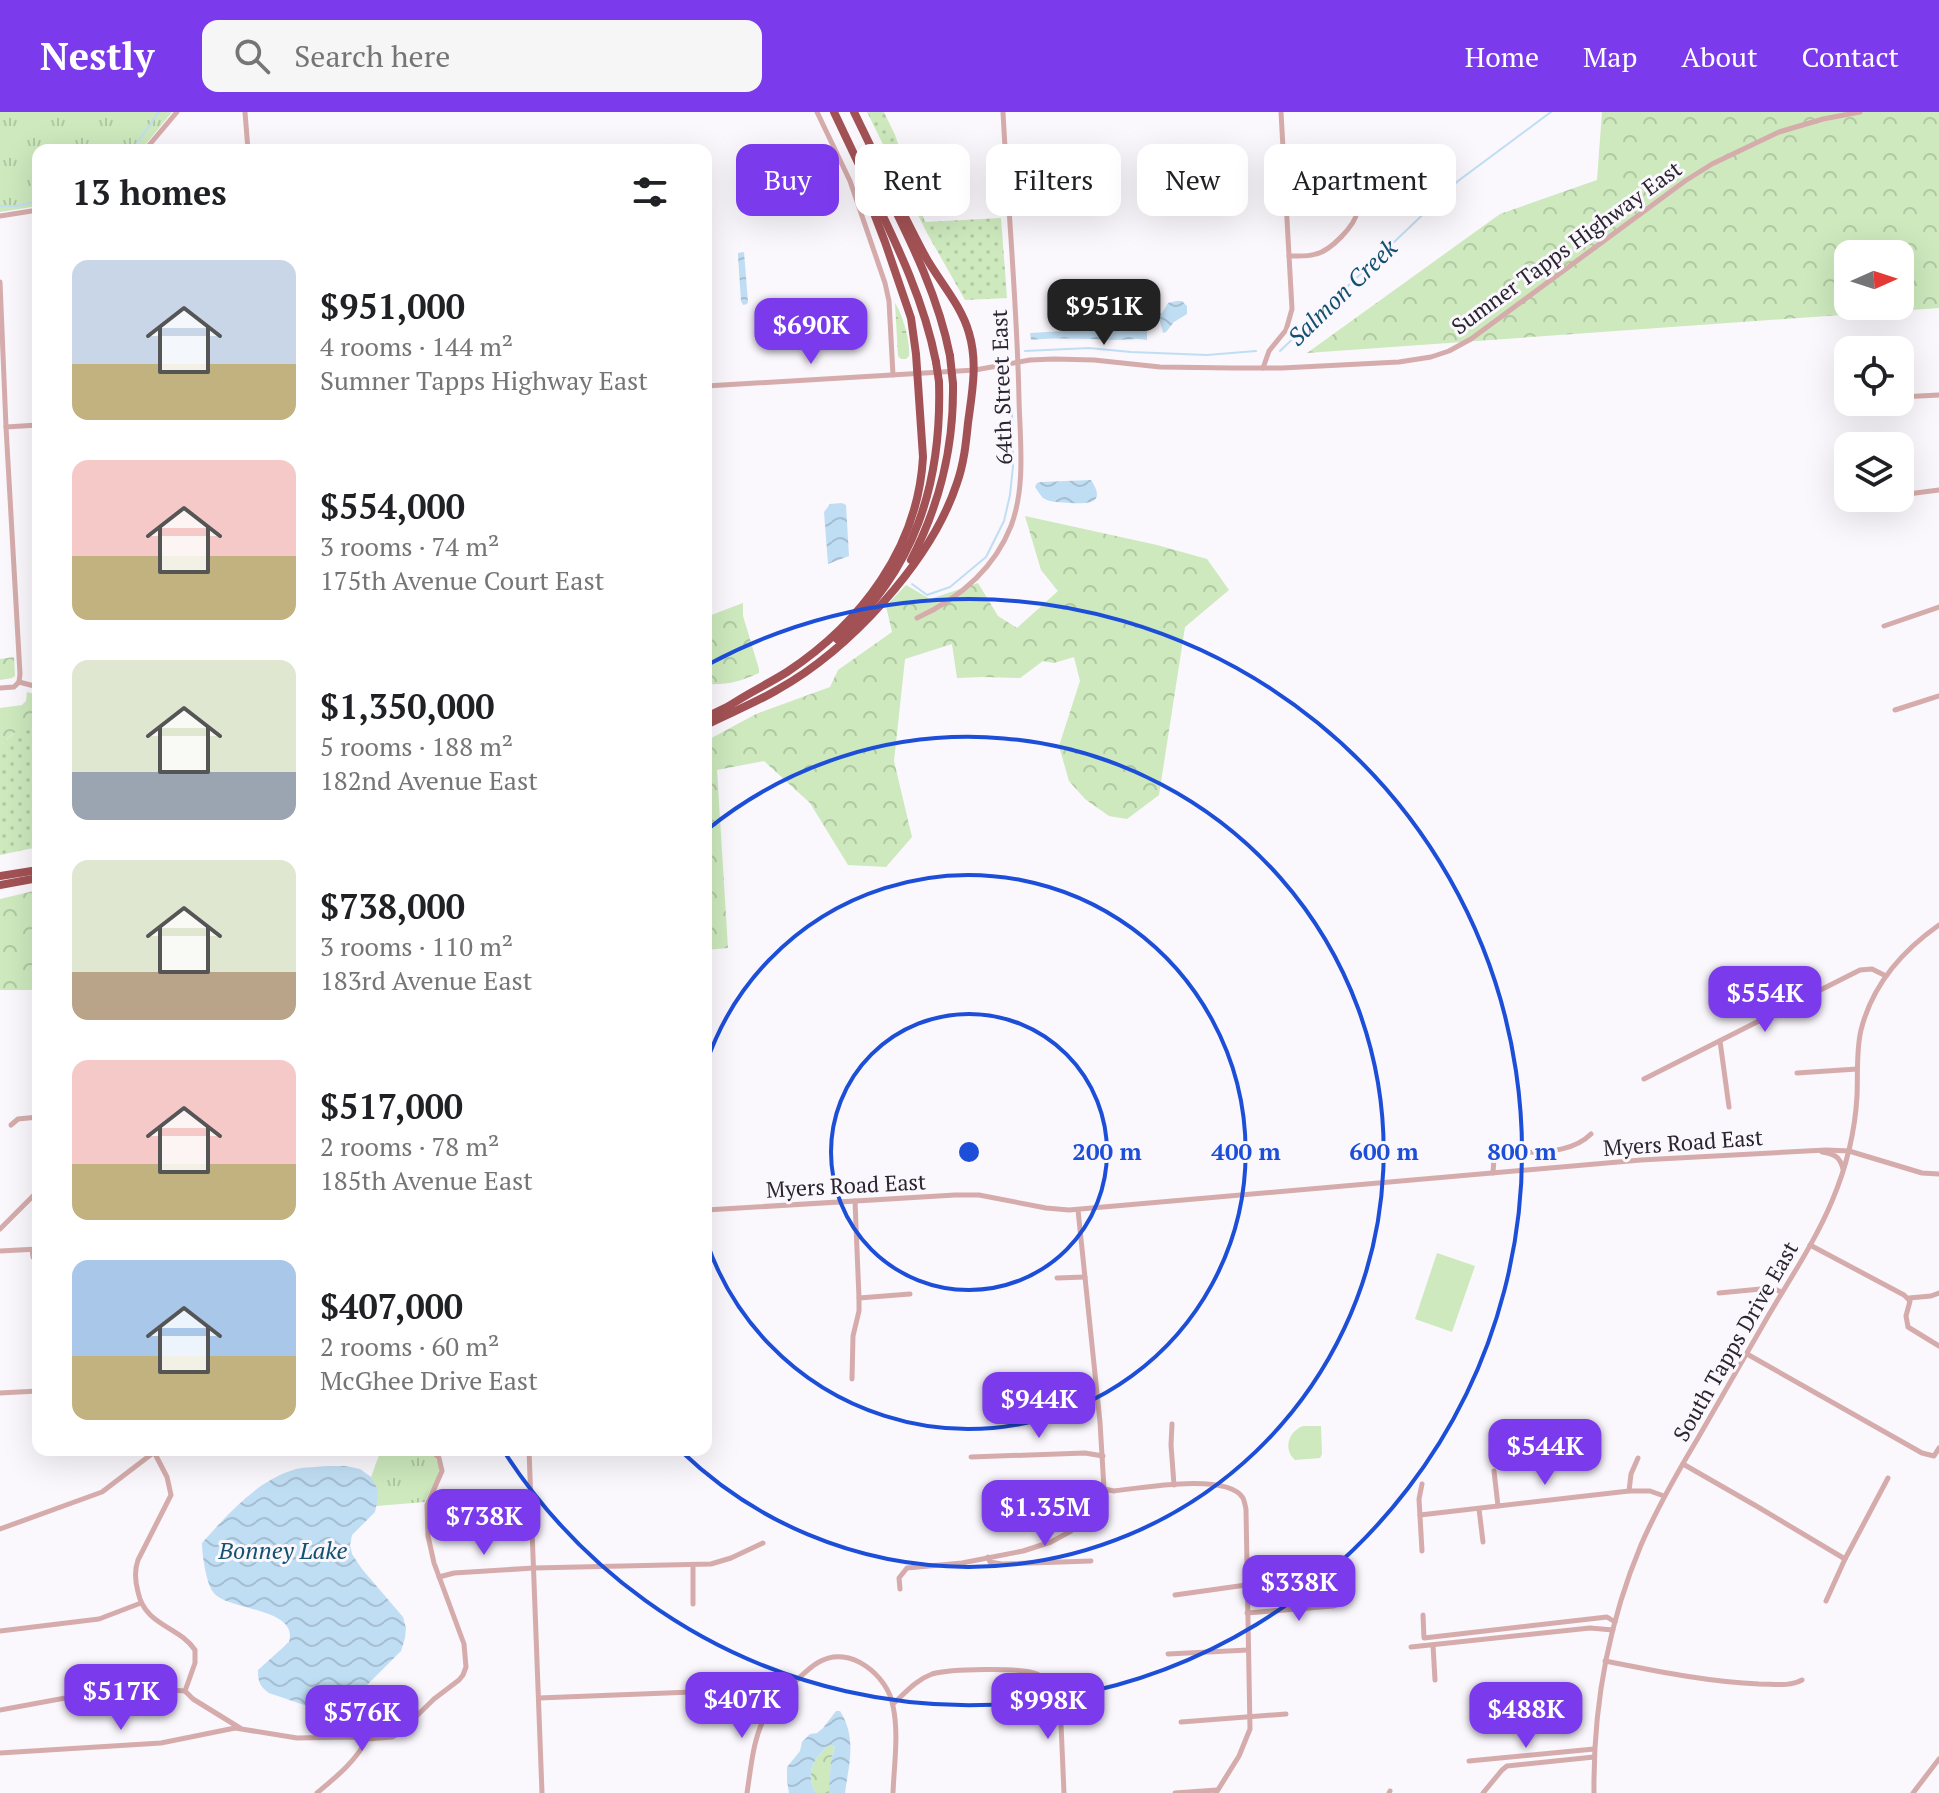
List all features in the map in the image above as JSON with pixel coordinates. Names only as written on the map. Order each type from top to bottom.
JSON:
[{"type":"highway","points":[[834,112],[855,157]]},
{"type":"highway","points":[[851,112],[934,300],[950,356],[953,384],[951,436],[942,486],[916,550],[894,588]]},
{"type":"highway","points":[[712,722],[776,691],[806,672],[855,632],[924,550],[957,484],[964,457],[975,370],[966,324],[921,249],[851,112]]},
{"type":"highway","points":[[729,706],[788,671],[825,643],[867,600],[887,572],[910,521],[922,475],[923,457],[911,318],[875,216]]},
{"type":"highway","points":[[712,714],[785,678],[824,650],[866,610],[900,565],[920,519],[930,482],[939,421],[939,382],[931,335],[917,292],[882,216]]},
{"type":"highway","points":[[0,876],[32,871]]},
{"type":"highway","points":[[0,885],[32,879]]},
{"type":"street","points":[[150,144],[177,112]]},
{"type":"street","points":[[245,112],[248,144]]},
{"type":"street","points":[[817,112],[846,171],[885,283],[889,301],[893,375]]},
{"type":"street","name":"64th Street East","points":[[917,618],[945,604],[977,578],[1011,526],[1019,492],[1018,363],[1003,112]]},
{"type":"street","points":[[1263,368],[1267,353],[1285,331],[1291,314],[1281,112]]},
{"type":"street","name":"Sumner Tapps Highway East","points":[[712,386],[975,370],[1033,360],[1066,359],[1160,367],[1263,368],[1425,358],[1449,351],[1477,335],[1712,164],[1779,132],[1860,112]]},
{"type":"street","points":[[0,216],[32,211]]},
{"type":"street","points":[[1289,256],[1314,255],[1324,251],[1349,229],[1356,216]]},
{"type":"street","points":[[0,282],[20,674],[19,682],[14,687],[0,688]]},
{"type":"street","points":[[1914,396],[1939,395]]},
{"type":"street","points":[[6,427],[32,425]]},
{"type":"street","points":[[1914,493],[1939,490]]},
{"type":"street","points":[[1884,626],[1939,607]]},
{"type":"street","points":[[19,682],[30,687]]},
{"type":"street","points":[[1895,710],[1939,696]]},
{"type":"street","name":"South Tapps Drive East","points":[[1594,1793],[1594,1749],[1605,1661],[1637,1556],[1664,1496],[1828,1212],[1849,1151],[1856,1108],[1861,1032],[1866,1013],[1886,976],[1908,951],[1939,925]]},
{"type":"street","points":[[1644,1079],[1860,970],[1872,969],[1886,976]]},
{"type":"street","points":[[1720,1041],[1729,1107]]},
{"type":"street","points":[[1797,1073],[1857,1069]]},
{"type":"street","points":[[11,1125],[18,1119],[32,1118]]},
{"type":"street","points":[[1493,1173],[1494,1158],[1500,1155],[1570,1146],[1591,1134]]},
{"type":"street","points":[[1813,1151],[1835,1155],[1843,1171]]},
{"type":"street","name":"Myers Road East","points":[[712,1210],[979,1195],[1046,1208],[1078,1210],[1644,1159],[1813,1151],[1849,1151],[1922,1173],[1939,1174]]},
{"type":"street","points":[[0,1229],[32,1197]]},
{"type":"street","points":[[852,1379],[853,1336],[859,1311],[855,1201]]},
{"type":"street","points":[[900,1589],[899,1578],[903,1571],[911,1567],[962,1563],[1023,1551],[1064,1536],[1097,1504],[1104,1489],[1103,1456],[1078,1210]]},
{"type":"street","points":[[1810,1245],[1908,1298],[1911,1303],[1906,1312],[1907,1325],[1939,1346]]},
{"type":"street","points":[[0,1251],[32,1250]]},
{"type":"street","points":[[1057,1278],[1085,1277]]},
{"type":"street","points":[[1719,1293],[1771,1288],[1782,1292]]},
{"type":"street","points":[[1908,1298],[1939,1293]]},
{"type":"street","points":[[859,1298],[910,1294]]},
{"type":"street","points":[[1747,1354],[1922,1453],[1934,1456],[1939,1448]]},
{"type":"street","points":[[0,1393],[32,1391]]},
{"type":"street","points":[[1172,1424],[1174,1485]]},
{"type":"street","points":[[971,1457],[1085,1453],[1103,1456]]},
{"type":"street","points":[[0,1529],[102,1492],[149,1456]]},
{"type":"street","points":[[157,1456],[171,1495],[136,1565],[136,1582],[141,1603],[152,1617],[194,1648],[195,1663],[185,1691]]},
{"type":"street","points":[[0,1753],[161,1743],[240,1728],[297,1738],[367,1739],[398,1734],[456,1682],[466,1667],[464,1644],[430,1546],[426,1511],[442,1471],[437,1456]]},
{"type":"street","points":[[529,1456],[542,1793]]},
{"type":"street","points":[[1629,1491],[1631,1474],[1638,1458]]},
{"type":"street","points":[[1683,1464],[1845,1559]]},
{"type":"street","points":[[1494,1471],[1498,1506]]},
{"type":"street","points":[[1826,1601],[1888,1478]]},
{"type":"street","points":[[1104,1489],[1114,1491],[1194,1483],[1217,1485],[1241,1495],[1246,1510],[1248,1735],[1217,1792],[1175,1793]]},
{"type":"street","points":[[1422,1484],[1419,1499],[1422,1551]]},
{"type":"street","points":[[1420,1515],[1629,1491],[1650,1491],[1664,1496]]},
{"type":"street","points":[[1479,1509],[1483,1542]]},
{"type":"street","points":[[439,1577],[454,1573],[534,1568],[693,1566],[724,1561],[763,1543]]},
{"type":"street","points":[[988,1557],[990,1562],[1002,1564],[1091,1561]]},
{"type":"street","points":[[693,1566],[693,1604]]},
{"type":"street","points":[[1175,1595],[1246,1585]]},
{"type":"street","points":[[1347,1602],[1333,1606],[1247,1611],[1347,1602]]},
{"type":"street","points":[[0,1631],[99,1619],[141,1603]]},
{"type":"street","points":[[1423,1615],[1424,1638],[1607,1617],[1615,1622]]},
{"type":"street","points":[[1411,1647],[1590,1628],[1613,1630]]},
{"type":"street","points":[[1433,1645],[1435,1680]]},
{"type":"street","points":[[1168,1654],[1248,1650]]},
{"type":"street","points":[[747,1793],[762,1724],[775,1703],[818,1662],[843,1658],[858,1661],[873,1672],[884,1684],[893,1704],[893,1793]]},
{"type":"street","points":[[1605,1661],[1738,1684],[1780,1685],[1802,1680]]},
{"type":"street","points":[[893,1704],[917,1682],[940,1672],[1023,1670],[1039,1675],[1058,1695],[1062,1708],[1064,1793]]},
{"type":"street","points":[[0,1710],[114,1689],[185,1691],[240,1728]]},
{"type":"street","points":[[539,1698],[743,1690],[763,1694],[775,1703]]},
{"type":"street","points":[[1181,1722],[1286,1714]]},
{"type":"street","points":[[317,1793],[349,1765],[367,1739]]},
{"type":"street","points":[[1469,1761],[1594,1749]]},
{"type":"street","points":[[1483,1793],[1507,1766],[1594,1757]]},
{"type":"street","points":[[1913,1793],[1939,1759]]},
{"type":"green space","points":[[0,112],[172,112],[146,144],[32,144],[32,207],[0,212]]},
{"type":"green space","points":[[867,112],[884,112],[898,144],[883,144]]},
{"type":"green space","points":[[1602,112],[1939,112],[1939,308],[1914,310],[1914,240],[1834,240],[1834,315],[1307,353],[1500,214],[1597,180]]},
{"type":"green space","points":[[919,216],[923,216],[925,222],[1001,218],[1007,298],[965,300]]},
{"type":"green space","points":[[895,303],[907,336],[909,356],[906,359],[898,356]]},
{"type":"green space","points":[[1025,516],[1207,559],[1229,590],[1185,627],[1159,795],[1127,819],[1109,816],[1085,799],[1069,781],[1059,746],[1080,681],[1074,657],[1054,663],[1043,661],[1020,678],[957,678],[952,644],[905,659],[894,761],[912,837],[886,867],[848,865],[810,803],[764,761],[717,770],[728,948],[712,949],[712,738],[756,714],[830,687],[838,670],[892,632],[886,606],[906,585],[930,599],[978,583],[998,616],[1017,628],[1058,591],[1041,570]]},
{"type":"green space","points":[[743,603],[743,616],[759,673],[733,682],[712,684],[712,615]]},
{"type":"green space","points":[[14,657],[15,676],[0,680],[0,659]]},
{"type":"green space","points":[[27,692],[32,694],[32,730],[16,732],[0,745],[0,708],[22,705]]},
{"type":"green space","points":[[32,730],[32,848],[0,855],[0,745],[17,731]]},
{"type":"green space","points":[[32,891],[32,990],[0,990],[0,899]]},
{"type":"green space","points":[[1437,1253],[1475,1266],[1452,1332],[1415,1319]]},
{"type":"green space","points":[[1303,1426],[1321,1426],[1320,1458],[1295,1460],[1291,1456],[1288,1446],[1291,1436]]},
{"type":"green space","points":[[379,1456],[432,1456],[438,1463],[439,1473],[425,1502],[376,1506],[378,1498],[371,1477]]},
{"type":"green space","points":[[830,1745],[835,1747],[831,1759],[830,1791],[816,1793],[812,1786],[812,1766],[819,1754]]},
{"type":"water","points":[[744,252],[748,302],[743,305],[738,253]]},
{"type":"water","points":[[1182,301],[1187,306],[1187,314],[1163,333],[1160,321],[1147,321],[1147,340],[1031,340],[1030,333],[1113,327],[1142,313],[1162,313],[1168,303]]},
{"type":"water","points":[[1091,480],[1096,498],[1083,503],[1049,501],[1035,487],[1041,482]]},
{"type":"water","points":[[830,504],[846,505],[849,556],[828,564],[824,512]]},
{"type":"water","name":"Bonney Lake","points":[[328,1466],[360,1469],[371,1477],[377,1488],[375,1512],[352,1535],[350,1545],[362,1569],[403,1617],[406,1628],[401,1651],[360,1692],[332,1704],[310,1707],[269,1693],[261,1686],[258,1670],[289,1642],[289,1631],[283,1622],[273,1616],[232,1603],[213,1592],[206,1575],[202,1543],[244,1499],[268,1481],[296,1469]]},
{"type":"water","points":[[836,1711],[840,1711],[849,1731],[850,1761],[845,1793],[829,1793],[831,1759],[835,1747],[830,1745],[819,1754],[812,1766],[812,1786],[816,1793],[789,1793],[787,1767],[800,1751],[802,1742],[823,1728]]},
{"type":"waterway","points":[[136,144],[159,112]]},
{"type":"waterway","name":"Salmon Creek","points":[[1280,351],[1458,181],[1551,112]]},
{"type":"waterway","points":[[0,206],[32,202]]},
{"type":"waterway","name":"Salmon Creek","points":[[1025,351],[1089,348],[1207,355],[1256,351]]},
{"type":"waterway","name":"Salmon Creek","points":[[912,584],[927,595],[950,587],[986,557],[1004,521],[1010,495],[1012,409]]}]
